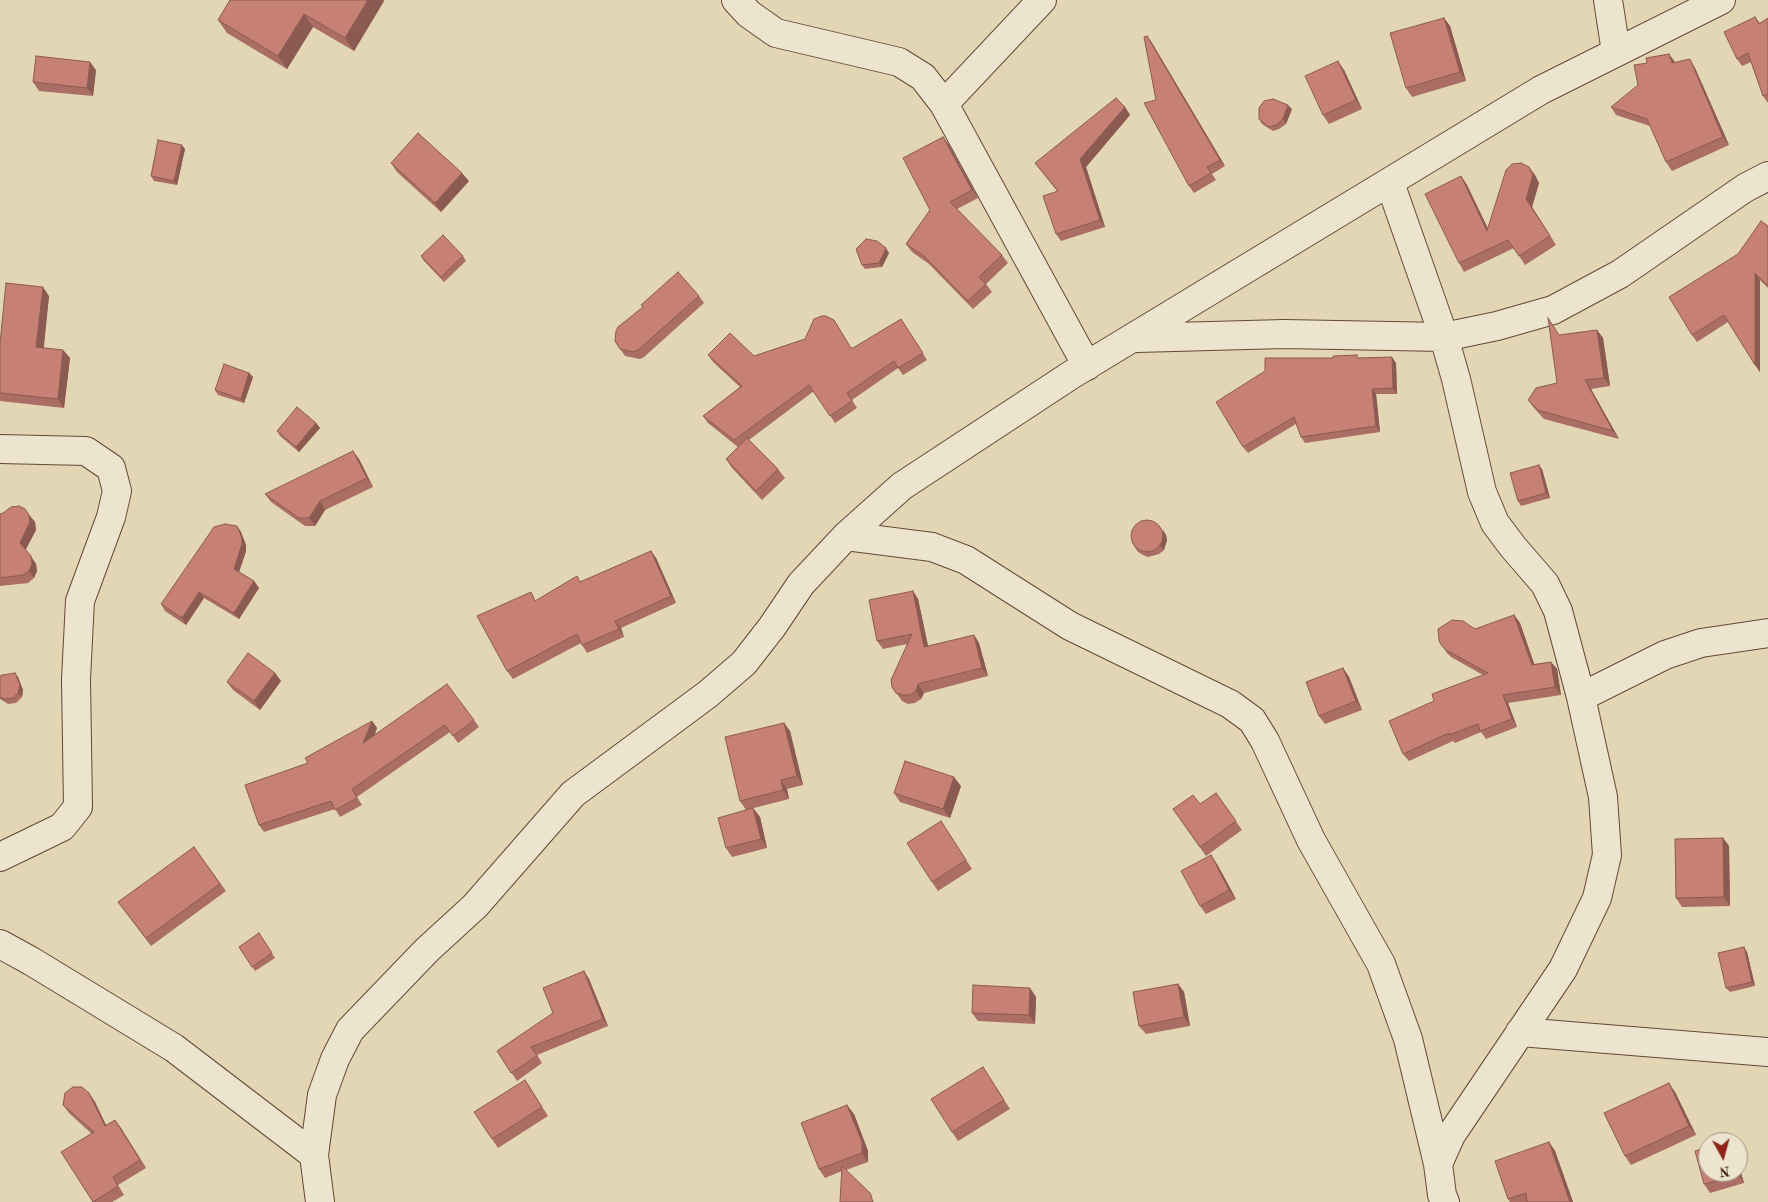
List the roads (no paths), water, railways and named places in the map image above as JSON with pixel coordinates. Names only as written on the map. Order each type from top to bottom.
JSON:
[{"type":"street","points":[[736,0],[749,14],[776,33],[899,62],[923,77],[944,104],[1087,366]]},
{"type":"street","points":[[944,104],[1042,0]]},
{"type":"street","points":[[1608,0],[1616,52]]},
{"type":"street","points":[[320,1202],[314,1155],[322,1095],[335,1059],[350,1030],[427,950],[475,906],[572,794],[708,694],[744,663],[772,628],[802,584],[846,536],[902,486],[1087,366],[1541,90],[1721,0]]},
{"type":"street","points":[[1134,338],[1284,334],[1444,337],[1497,326],[1553,310],[1620,274],[1745,188],[1768,176]]},
{"type":"street","points":[[1390,182],[1444,337],[1456,379],[1482,492],[1495,523],[1545,584],[1558,611],[1581,697],[1604,797],[1607,855],[1597,898],[1563,969],[1451,1134],[1438,1164]]},
{"type":"street","points":[[0,449],[86,451],[111,468],[118,491],[111,517],[80,601],[76,679],[78,806],[62,827],[0,857]]},
{"type":"street","points":[[846,536],[932,546],[966,560],[1070,626],[1230,704],[1252,720],[1265,741],[1311,840],[1381,964],[1408,1038],[1438,1164],[1444,1202]]},
{"type":"street","points":[[1581,697],[1665,655],[1702,644],[1768,633]]},
{"type":"street","points":[[0,944],[174,1048],[314,1155]]},
{"type":"street","points":[[1520,1032],[1768,1052]]}]
